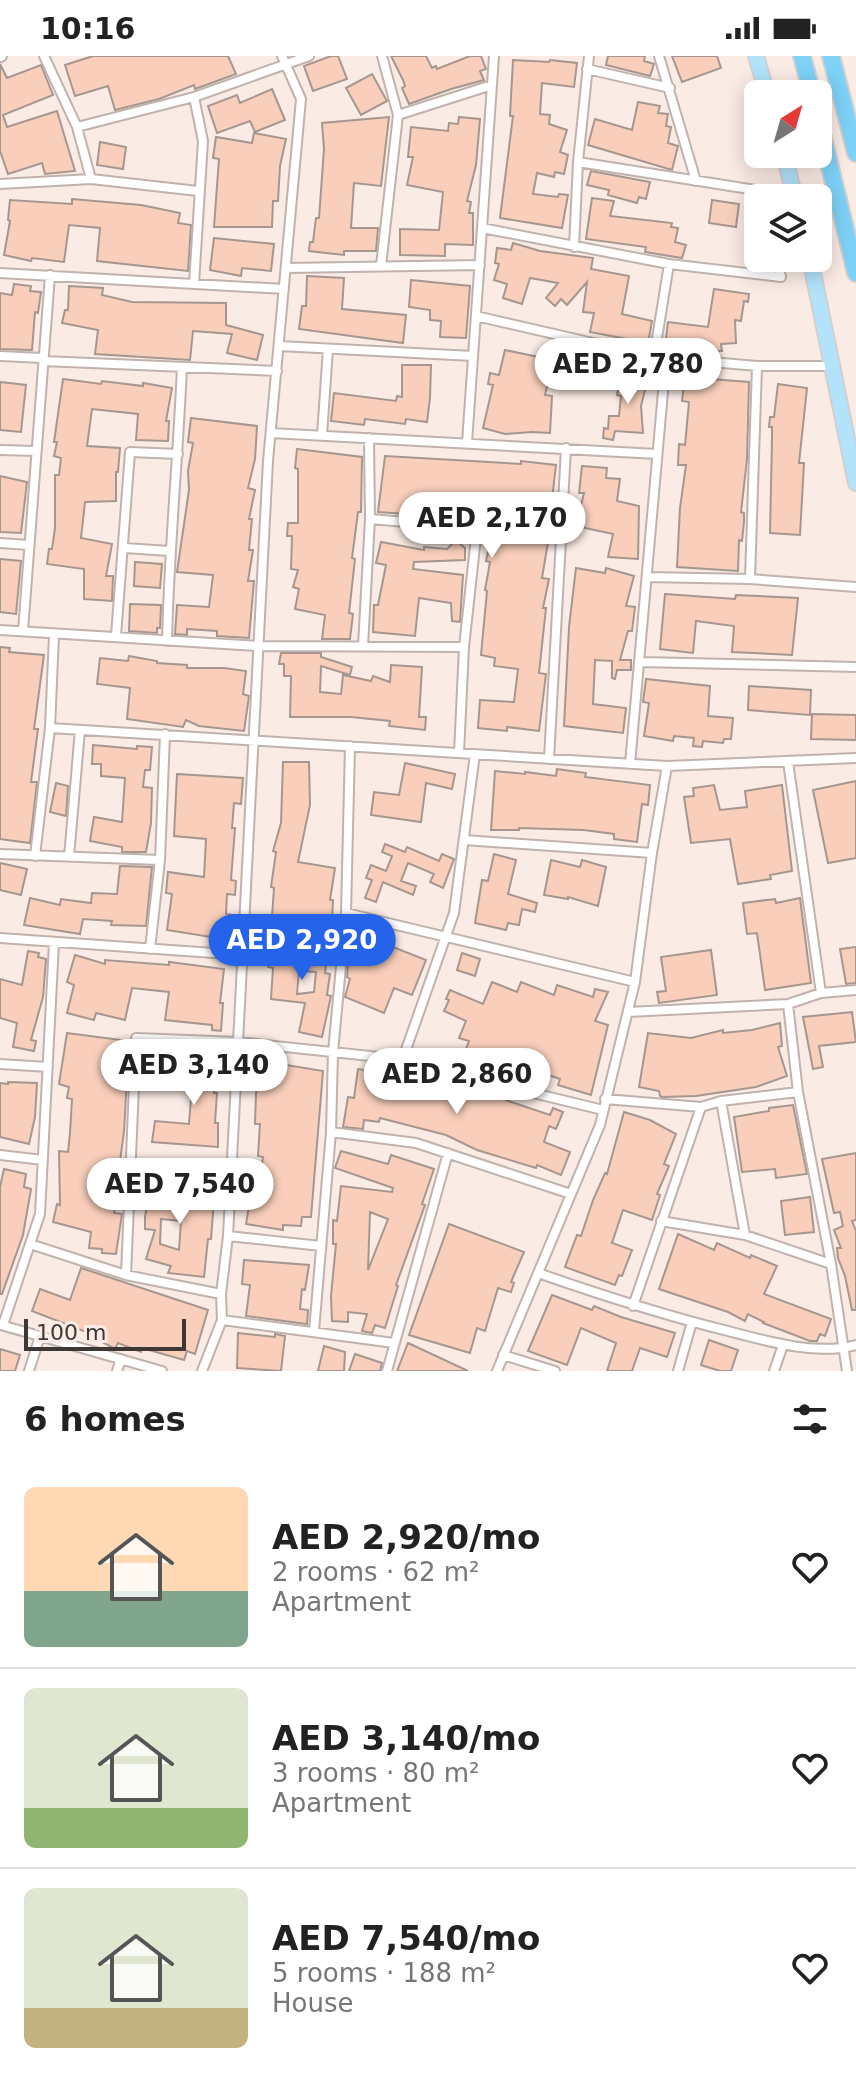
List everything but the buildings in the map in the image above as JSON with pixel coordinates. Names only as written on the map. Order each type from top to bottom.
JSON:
[{"type":"highway","points":[[802,56],[808,80]]},
{"type":"highway","points":[[831,56],[856,153]]},
{"type":"highway","points":[[830,168],[856,273]]},
{"type":"main road","points":[[756,56],[763,80]]},
{"type":"main road","points":[[813,272],[856,483]]},
{"type":"street","points":[[44,56],[77,127],[91,179]]},
{"type":"street","points":[[77,127],[194,97],[284,61],[309,56]]},
{"type":"street","points":[[381,266],[398,115],[393,86],[382,56]]},
{"type":"street","points":[[467,443],[494,56]]},
{"type":"street","points":[[574,247],[578,162],[589,56]]},
{"type":"street","points":[[659,56],[696,181]]},
{"type":"street","points":[[202,1371],[222,1320],[221,1294],[228,1236],[271,433],[301,99],[284,61]]},
{"type":"street","points":[[587,69],[670,88]]},
{"type":"street","points":[[398,115],[492,85]]},
{"type":"street","points":[[194,97],[203,141],[194,284]]},
{"type":"street","points":[[578,162],[744,188]]},
{"type":"street","points":[[0,184],[91,179],[198,191]]},
{"type":"street","points":[[482,228],[669,264],[781,277],[780,272]]},
{"type":"street","points":[[654,357],[669,264]]},
{"type":"street","points":[[286,268],[480,265]]},
{"type":"street","points":[[0,273],[284,289]]},
{"type":"street","points":[[23,631],[50,275]]},
{"type":"street","points":[[476,316],[654,357],[757,366],[833,366]]},
{"type":"street","points":[[279,346],[473,356]]},
{"type":"street","points":[[322,435],[328,349]]},
{"type":"street","points":[[0,356],[277,371]]},
{"type":"street","points":[[630,764],[666,358]]},
{"type":"street","points":[[750,579],[757,366]]},
{"type":"street","points":[[167,641],[169,551],[182,367]]},
{"type":"street","points":[[271,433],[657,454]]},
{"type":"street","points":[[363,646],[370,519],[369,438]]},
{"type":"street","points":[[549,759],[566,448]]},
{"type":"street","points":[[0,450],[36,451]]},
{"type":"street","points":[[116,636],[130,452],[178,454]]},
{"type":"street","points":[[370,519],[477,528],[464,647],[459,753]]},
{"type":"street","points":[[0,543],[29,545]]},
{"type":"street","points":[[125,548],[169,551]]},
{"type":"street","points":[[647,577],[750,579],[856,587]]},
{"type":"street","points":[[0,630],[258,646],[464,647]]},
{"type":"street","points":[[35,856],[50,728],[54,635]]},
{"type":"street","points":[[640,662],[856,667]]},
{"type":"street","points":[[50,728],[667,766],[856,758]]},
{"type":"street","points":[[69,857],[80,730]]},
{"type":"street","points":[[150,949],[160,860],[165,734]]},
{"type":"street","points":[[314,1331],[346,913],[350,746]]},
{"type":"street","points":[[402,1061],[454,913],[475,754]]},
{"type":"street","points":[[788,762],[821,993]]},
{"type":"street","points":[[497,1371],[600,1125],[635,982],[667,766]]},
{"type":"street","points":[[464,840],[652,853]]},
{"type":"street","points":[[0,854],[160,860]]},
{"type":"street","points":[[346,913],[635,982]]},
{"type":"street","points":[[244,921],[344,931]]},
{"type":"street","points":[[0,938],[242,955]]},
{"type":"street","points":[[54,943],[40,1214],[2,1325],[162,1371]]},
{"type":"street","points":[[628,1012],[788,1004],[821,993],[856,990]]},
{"type":"street","points":[[788,1004],[798,1092],[831,1264],[847,1371]]},
{"type":"street","points":[[126,1275],[136,1038],[238,1042],[402,1061],[603,1110]]},
{"type":"street","points":[[0,1064],[48,1067]]},
{"type":"street","points":[[605,1099],[701,1107],[721,1101],[798,1092]]},
{"type":"street","points":[[721,1101],[745,1235]]},
{"type":"street","points":[[633,1306],[701,1107]]},
{"type":"street","points":[[331,1132],[416,1143],[571,1194]]},
{"type":"street","points":[[387,1371],[448,1153]]},
{"type":"street","points":[[0,1155],[43,1160]]},
{"type":"street","points":[[661,1221],[745,1235],[831,1264]]},
{"type":"street","points":[[228,1236],[321,1246]]},
{"type":"street","points":[[30,1244],[126,1275],[221,1294]]},
{"type":"street","points":[[538,1273],[633,1306],[783,1345],[845,1348],[856,1345]]},
{"type":"street","points":[[222,1320],[394,1343]]},
{"type":"street","points":[[678,1371],[692,1322]]},
{"type":"street","points":[[29,1371],[40,1336]]},
{"type":"street","points":[[774,1371],[783,1345]]},
{"type":"street","points":[[503,1355],[555,1371]]},
{"type":"street","points":[[117,1371],[121,1359]]}]
